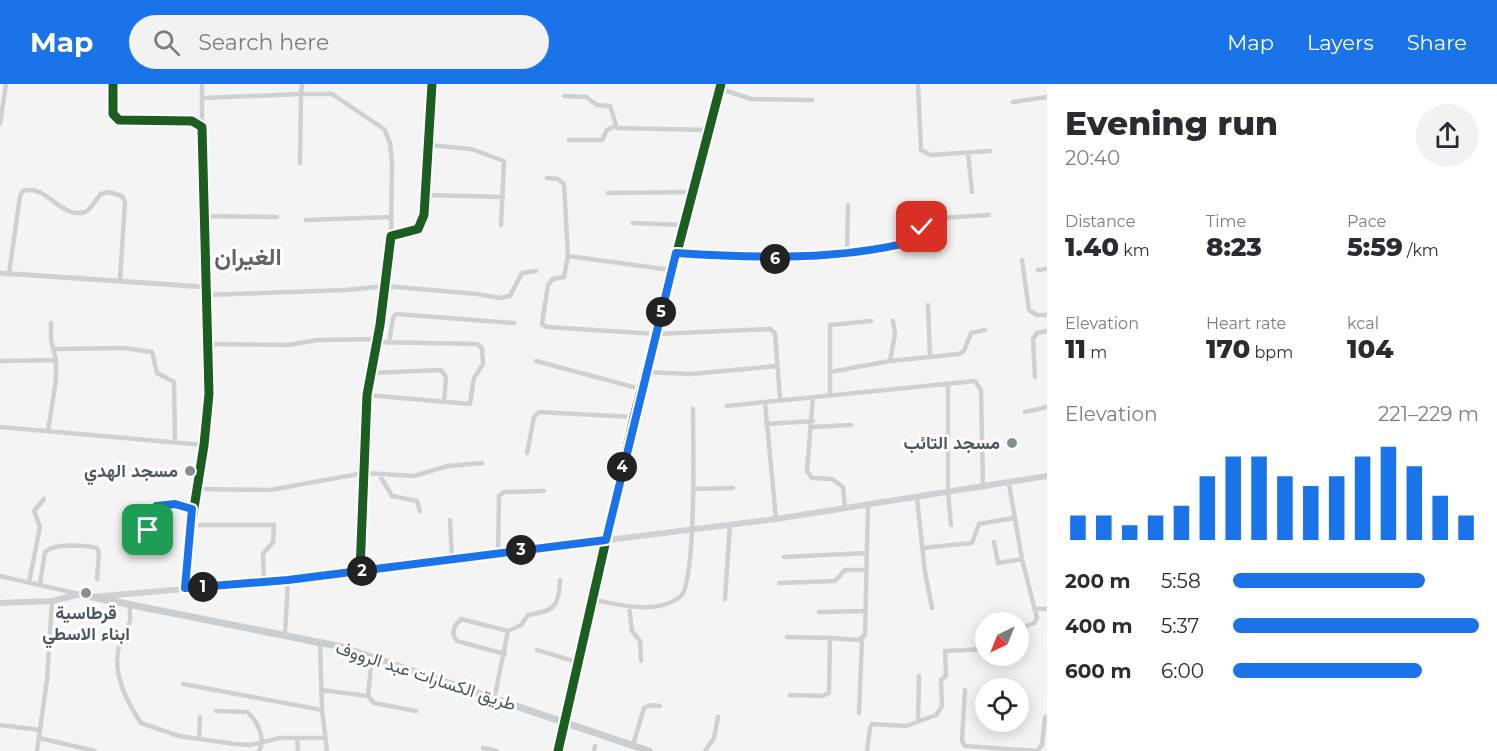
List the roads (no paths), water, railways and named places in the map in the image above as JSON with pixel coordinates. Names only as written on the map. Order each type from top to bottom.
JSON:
[{"type":"main road","points":[[0,603],[51,601],[81,594],[92,597],[288,580],[776,519],[1009,484],[1047,476]]},
{"type":"main road","name":"طريق الكسارات عبد الرووف","points":[[92,597],[285,635],[372,656],[494,700],[566,721],[650,751]]},
{"type":"street","points":[[0,124],[6,84]]},
{"type":"street","points":[[113,84],[113,114],[119,120],[131,123],[192,121],[202,127]]},
{"type":"street","points":[[185,588],[190,525],[198,489],[209,394],[203,216],[202,84]]},
{"type":"street","points":[[300,163],[302,84]]},
{"type":"street","points":[[391,236],[418,229],[424,215],[432,84]]},
{"type":"street","points":[[918,84],[921,150],[931,155],[990,152]]},
{"type":"street","points":[[558,751],[645,372],[721,86],[751,99],[812,100]]},
{"type":"street","points":[[202,98],[301,93],[332,94],[384,129],[390,143],[391,236],[367,395],[360,571]]},
{"type":"street","points":[[564,96],[586,97],[597,105],[610,106],[613,108],[615,126]]},
{"type":"street","points":[[1013,102],[1047,97]]},
{"type":"street","points":[[569,140],[602,140],[607,130],[615,126],[623,129],[709,130]]},
{"type":"street","points":[[428,145],[471,149],[500,158],[504,166],[501,225]]},
{"type":"street","points":[[968,153],[972,192]]},
{"type":"street","points":[[547,178],[561,180],[564,184],[568,256],[564,277],[553,279],[548,285],[542,324],[547,327],[656,334],[770,329],[775,333],[780,399]]},
{"type":"street","points":[[9,274],[20,196],[23,191],[29,190],[48,196],[56,206],[81,213],[88,209],[100,194],[109,192],[122,196],[125,202],[120,280]]},
{"type":"street","points":[[608,194],[691,192]]},
{"type":"street","points":[[427,195],[503,197]]},
{"type":"street","points":[[847,254],[848,205]]},
{"type":"street","points":[[676,253],[771,259],[847,254],[919,240],[924,219],[989,215]]},
{"type":"street","points":[[203,216],[277,217]]},
{"type":"street","points":[[306,220],[392,217]]},
{"type":"street","points":[[633,223],[683,225]]},
{"type":"street","points":[[568,256],[671,270]]},
{"type":"street","points":[[1022,260],[1027,306],[1037,315],[1047,315]]},
{"type":"street","points":[[1038,270],[1047,269]]},
{"type":"street","points":[[205,295],[346,290],[385,286],[500,298],[510,296],[522,273],[536,271]]},
{"type":"street","points":[[0,273],[205,287]]},
{"type":"street","points":[[928,305],[930,357]]},
{"type":"street","points":[[389,343],[393,318],[398,314],[514,323]]},
{"type":"street","points":[[830,395],[830,325],[871,321]]},
{"type":"street","points":[[890,361],[895,334],[893,321]]},
{"type":"street","points":[[48,431],[56,380],[51,323]]},
{"type":"street","points":[[830,372],[890,361],[960,354],[964,351],[971,333],[985,330]]},
{"type":"street","points":[[1035,377],[1034,339],[1037,333],[1047,332]]},
{"type":"street","points":[[207,344],[288,345],[318,340],[377,340],[389,343],[474,343],[482,346],[483,364],[474,378],[472,402],[444,402],[367,395]]},
{"type":"street","points":[[55,350],[124,348],[152,352],[157,373],[174,382],[175,441]]},
{"type":"street","points":[[0,361],[56,360]]},
{"type":"street","points":[[536,361],[641,389]]},
{"type":"street","points":[[645,372],[691,374],[777,366]]},
{"type":"street","points":[[371,373],[444,371],[446,377],[444,402]]},
{"type":"street","points":[[727,406],[971,380],[980,386],[983,487]]},
{"type":"street","points":[[948,384],[948,492],[951,525]]},
{"type":"street","points":[[813,397],[808,475],[812,478],[837,481],[843,487],[845,508]]},
{"type":"street","points":[[765,402],[776,519]]},
{"type":"street","points":[[1025,412],[1047,407]]},
{"type":"street","points":[[594,600],[629,606],[660,604],[682,596],[688,578],[692,528],[693,409]]},
{"type":"street","points":[[527,453],[534,417],[539,412],[634,417]]},
{"type":"street","points":[[766,424],[813,421]]},
{"type":"street","points":[[812,428],[850,425]]},
{"type":"street","points":[[0,427],[204,445]]},
{"type":"street","points":[[198,489],[270,490],[364,473],[414,476],[448,466],[482,464]]},
{"type":"street","points":[[380,474],[392,496],[417,501],[420,511]]},
{"type":"street","points":[[1009,484],[1022,559],[1036,609],[1037,618],[1029,625]]},
{"type":"street","points":[[693,489],[733,488]]},
{"type":"street","points":[[498,553],[499,496],[504,492],[544,491]]},
{"type":"street","points":[[917,498],[922,548],[932,608]]},
{"type":"street","points":[[29,582],[40,526],[34,511],[44,499]]},
{"type":"street","points":[[136,533],[148,530],[156,506],[175,504],[192,509]]},
{"type":"street","points":[[859,713],[862,639],[865,635],[868,504]]},
{"type":"street","points":[[922,548],[972,543],[979,524],[1014,518]]},
{"type":"street","points":[[450,520],[452,559]]},
{"type":"street","points":[[724,599],[730,524]]},
{"type":"street","points":[[190,525],[274,525],[273,542],[263,554],[264,582]]},
{"type":"street","points":[[994,542],[998,563],[1022,559]]},
{"type":"street","points":[[40,584],[45,552],[57,547],[97,548],[99,553],[97,579]]},
{"type":"street","points":[[784,557],[866,553]]},
{"type":"street","points":[[779,583],[835,581],[845,570],[866,570]]},
{"type":"street","points":[[0,576],[81,594]]},
{"type":"street","points":[[285,635],[288,580]]},
{"type":"street","points":[[505,654],[457,641],[453,634],[455,626],[461,619],[508,631],[515,629],[528,615],[544,613],[556,604],[560,580]]},
{"type":"street","points":[[37,751],[47,681],[51,601]]},
{"type":"street","points":[[129,604],[131,621],[120,644],[118,670],[124,690],[140,721],[179,736],[250,745],[297,738],[325,738]]},
{"type":"street","points":[[629,606],[632,631],[640,641],[641,661]]},
{"type":"street","points":[[1036,609],[1047,609]]},
{"type":"street","points":[[819,612],[866,611]]},
{"type":"street","points":[[494,700],[508,631]]},
{"type":"street","points":[[787,637],[862,639]]},
{"type":"street","points":[[790,695],[822,696],[829,693],[830,638]]},
{"type":"street","points":[[320,643],[322,710],[327,751]]},
{"type":"street","points":[[537,650],[580,663]]},
{"type":"street","points":[[867,751],[872,724],[906,726],[936,715],[942,706],[941,680],[946,676],[945,651],[975,650]]},
{"type":"street","points":[[368,696],[372,656]]},
{"type":"street","points":[[918,721],[919,676]]},
{"type":"street","points":[[183,684],[322,710]]},
{"type":"street","points":[[321,690],[368,696],[374,703],[416,711]]},
{"type":"street","points":[[964,690],[963,743],[982,749],[1039,750],[1042,745],[1045,717]]},
{"type":"street","points":[[633,745],[644,708],[651,705],[660,706]]},
{"type":"street","points":[[216,711],[247,712],[258,725],[262,742],[259,751]]},
{"type":"street","points":[[200,717],[200,739]]},
{"type":"street","points":[[705,751],[714,738],[718,717]]},
{"type":"street","points":[[0,725],[40,730]]},
{"type":"street","points":[[39,738],[95,751]]},
{"type":"street","points":[[297,738],[298,751]]},
{"type":"street","points":[[483,748],[497,751]]},
{"type":"place","name":"مسجد التائب","points":[[1012,443]]},
{"type":"place","name":"مسجد الهدي","points":[[190,471]]},
{"type":"place","name":"قرطاسية ابناء الاسطي","points":[[86,593]]},
{"type":"district","name":"الغيران","points":[[248,256]]}]
